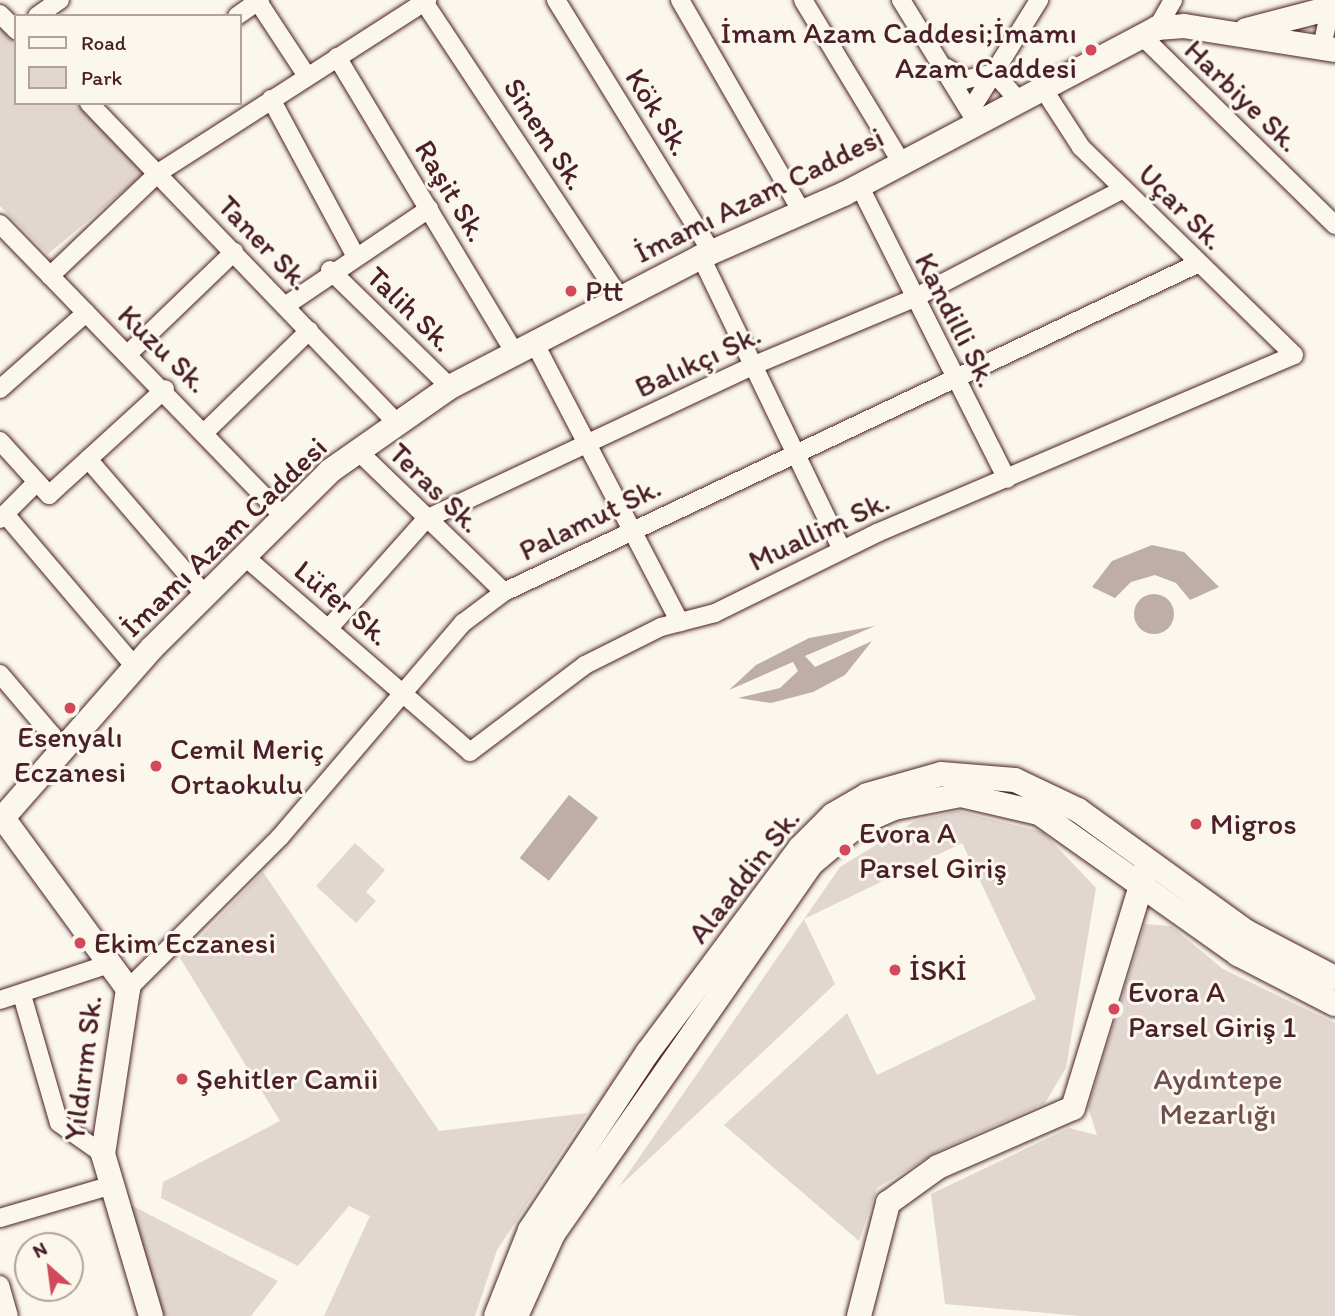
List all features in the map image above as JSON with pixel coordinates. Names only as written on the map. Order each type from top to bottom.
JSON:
[{"type":"street","points":[[40,14],[60,0]]},
{"type":"street","points":[[240,14],[258,0],[307,76]]},
{"type":"street","name":"Kök Sk.","points":[[556,0],[707,255],[752,366],[842,550]]},
{"type":"street","points":[[680,0],[802,212]]},
{"type":"street","points":[[803,0],[901,162]]},
{"type":"street","points":[[901,0],[974,117]]},
{"type":"street","points":[[974,117],[994,73],[1039,0]]},
{"type":"street","points":[[1150,32],[1174,0]]},
{"type":"street","points":[[50,276],[158,173],[425,1]]},
{"type":"street","name":"Sinem Sk.","points":[[425,1],[620,298]]},
{"type":"street","points":[[1235,32],[1332,7],[1328,49]]},
{"type":"street","points":[[0,13],[14,28]]},
{"type":"street","name":"İmamı Azam Caddesi","points":[[2,820],[135,667],[284,517],[358,451],[450,387],[620,298],[859,184],[901,162],[974,117],[1018,100],[1150,32],[1235,32],[1328,49]]},
{"type":"street","name":"Harbiye Sk.","points":[[1150,32],[1335,225]]},
{"type":"street","points":[[932,52],[964,80],[994,73]]},
{"type":"street","name":"Raşit Sk.","points":[[337,57],[429,209],[589,443],[680,622]]},
{"type":"street","points":[[994,73],[1018,100]]},
{"type":"street","name":"Uçar Sk.","points":[[1042,87],[1081,147],[1197,264],[1294,355]]},
{"type":"street","points":[[271,99],[355,255]]},
{"type":"street","name":"Taner Sk.","points":[[91,105],[397,423]]},
{"type":"street","points":[[103,117],[114,105]]},
{"type":"street","name":"Kandilli Sk.","points":[[859,184],[912,299],[1007,479]]},
{"type":"street","name":"Balıkçı Sk.","points":[[329,628],[426,520],[752,366],[912,299],[1123,189]]},
{"type":"street","points":[[285,306],[330,270],[429,209]]},
{"type":"street","name":"Kuzu Sk.","points":[[0,224],[206,431],[284,517]]},
{"type":"street","points":[[129,354],[234,252]]},
{"type":"street","name":"Palamut Sk.","points":[[128,989],[280,837],[463,623],[504,592],[794,451],[1197,264]]},
{"type":"street","name":"Talih Sk.","points":[[330,270],[450,387]]},
{"type":"street","points":[[0,389],[86,313]]},
{"type":"street","points":[[206,431],[309,331]]},
{"type":"street","name":"Muallim Sk.","points":[[403,692],[470,752],[586,665],[680,622],[715,612],[842,550],[1294,355]]},
{"type":"street","points":[[0,441],[49,495],[165,390]]},
{"type":"street","name":"Teras Sk.","points":[[358,451],[426,520],[504,592]]},
{"type":"street","points":[[88,459],[205,595]]},
{"type":"street","points":[[37,482],[2,516],[135,667]]},
{"type":"street","name":"Lüfer Sk.","points":[[244,556],[403,692]]},
{"type":"street","points":[[0,674],[52,735],[57,757]]},
{"type":"street","name":"Alaaddin Sk.","points":[[496,1316],[530,1230],[673,1038],[813,863],[860,823],[894,808],[961,795],[1001,801],[1039,813],[1245,931],[1335,978]]},
{"type":"street","name":"Yıldırım Sk.","points":[[2,820],[54,880],[106,965],[128,989],[103,1154],[110,1186],[151,1316]]},
{"type":"street","points":[[859,1316],[888,1203],[938,1167],[1073,1108],[1144,871]]},
{"type":"street","name":"Alaaddin Sk.","points":[[1144,871],[1238,954],[1335,1004]]},
{"type":"street","points":[[0,1000],[22,995],[106,965]]},
{"type":"street","points":[[22,995],[60,1123],[103,1154]]},
{"type":"street","name":"Alaaddin Sk.","points":[[516,1316],[537,1261],[658,1058]]},
{"type":"street","points":[[0,1218],[110,1186]]},
{"type":"street","points":[[0,1285],[9,1316]]},
{"type":"green space","points":[[0,26],[14,40],[14,105],[79,105],[145,173],[48,254],[0,206]]},
{"type":"green space","points":[[958,811],[1043,832],[1096,888],[1066,1068],[1045,1103],[942,1149],[877,1188],[859,1241],[724,1125],[847,1013],[877,1075],[1036,999],[962,843],[804,919],[840,867],[915,821]]},
{"type":"green space","points":[[355,843],[385,870],[366,892],[376,901],[356,923],[316,886]]},
{"type":"green space","points":[[263,872],[439,1131],[587,1113],[497,1250],[475,1316],[324,1316],[370,1216],[349,1206],[298,1266],[161,1198],[163,1182],[280,1121],[180,958]]},
{"type":"green space","points":[[804,919],[835,984],[618,1188]]},
{"type":"green space","name":"Aydıntepe Mezarlığı","points":[[1145,924],[1171,926],[1223,969],[1335,1023],[1335,1316],[1079,1316],[945,1304],[931,1194],[1069,1128],[1097,1135],[1088,1107]]},
{"type":"green space","points":[[123,1201],[278,1281],[251,1316],[160,1316]]},
{"type":"shaded area","points":[[1152,545],[1184,552],[1219,587],[1190,600],[1176,583],[1155,575],[1131,582],[1115,598],[1092,587],[1112,561]]},
{"type":"shaded area","points":[[1154,594],[1168,600],[1174,614],[1168,628],[1154,634],[1140,628],[1134,614],[1140,600]]},
{"type":"shaded area","points":[[875,626],[805,656],[815,667],[872,641],[845,675],[813,692],[771,703],[738,698],[780,688],[798,671],[793,662],[729,690],[756,665],[809,638]]},
{"type":"shaded area","points":[[569,795],[598,818],[549,881],[520,858]]},
{"type":"place","name":"İmam Azam Caddesi;İmamı Azam Caddesi","points":[[1091,50]]},
{"type":"place","name":"Ptt","points":[[571,291]]},
{"type":"place","name":"Esenyalı Eczanesi","points":[[70,708]]},
{"type":"place","name":"Cemil Meriç Ortaokulu","points":[[156,766]]},
{"type":"place","name":"Migros","points":[[1196,824]]},
{"type":"place","name":"Evora A Parsel Giriş","points":[[845,850]]},
{"type":"place","name":"Ekim Eczanesi","points":[[80,943]]},
{"type":"place","name":"İSKİ","points":[[895,970]]},
{"type":"place","name":"Evora A Parsel Giriş 1","points":[[1114,1009]]},
{"type":"place","name":"Şehitler Camii","points":[[182,1079]]}]
